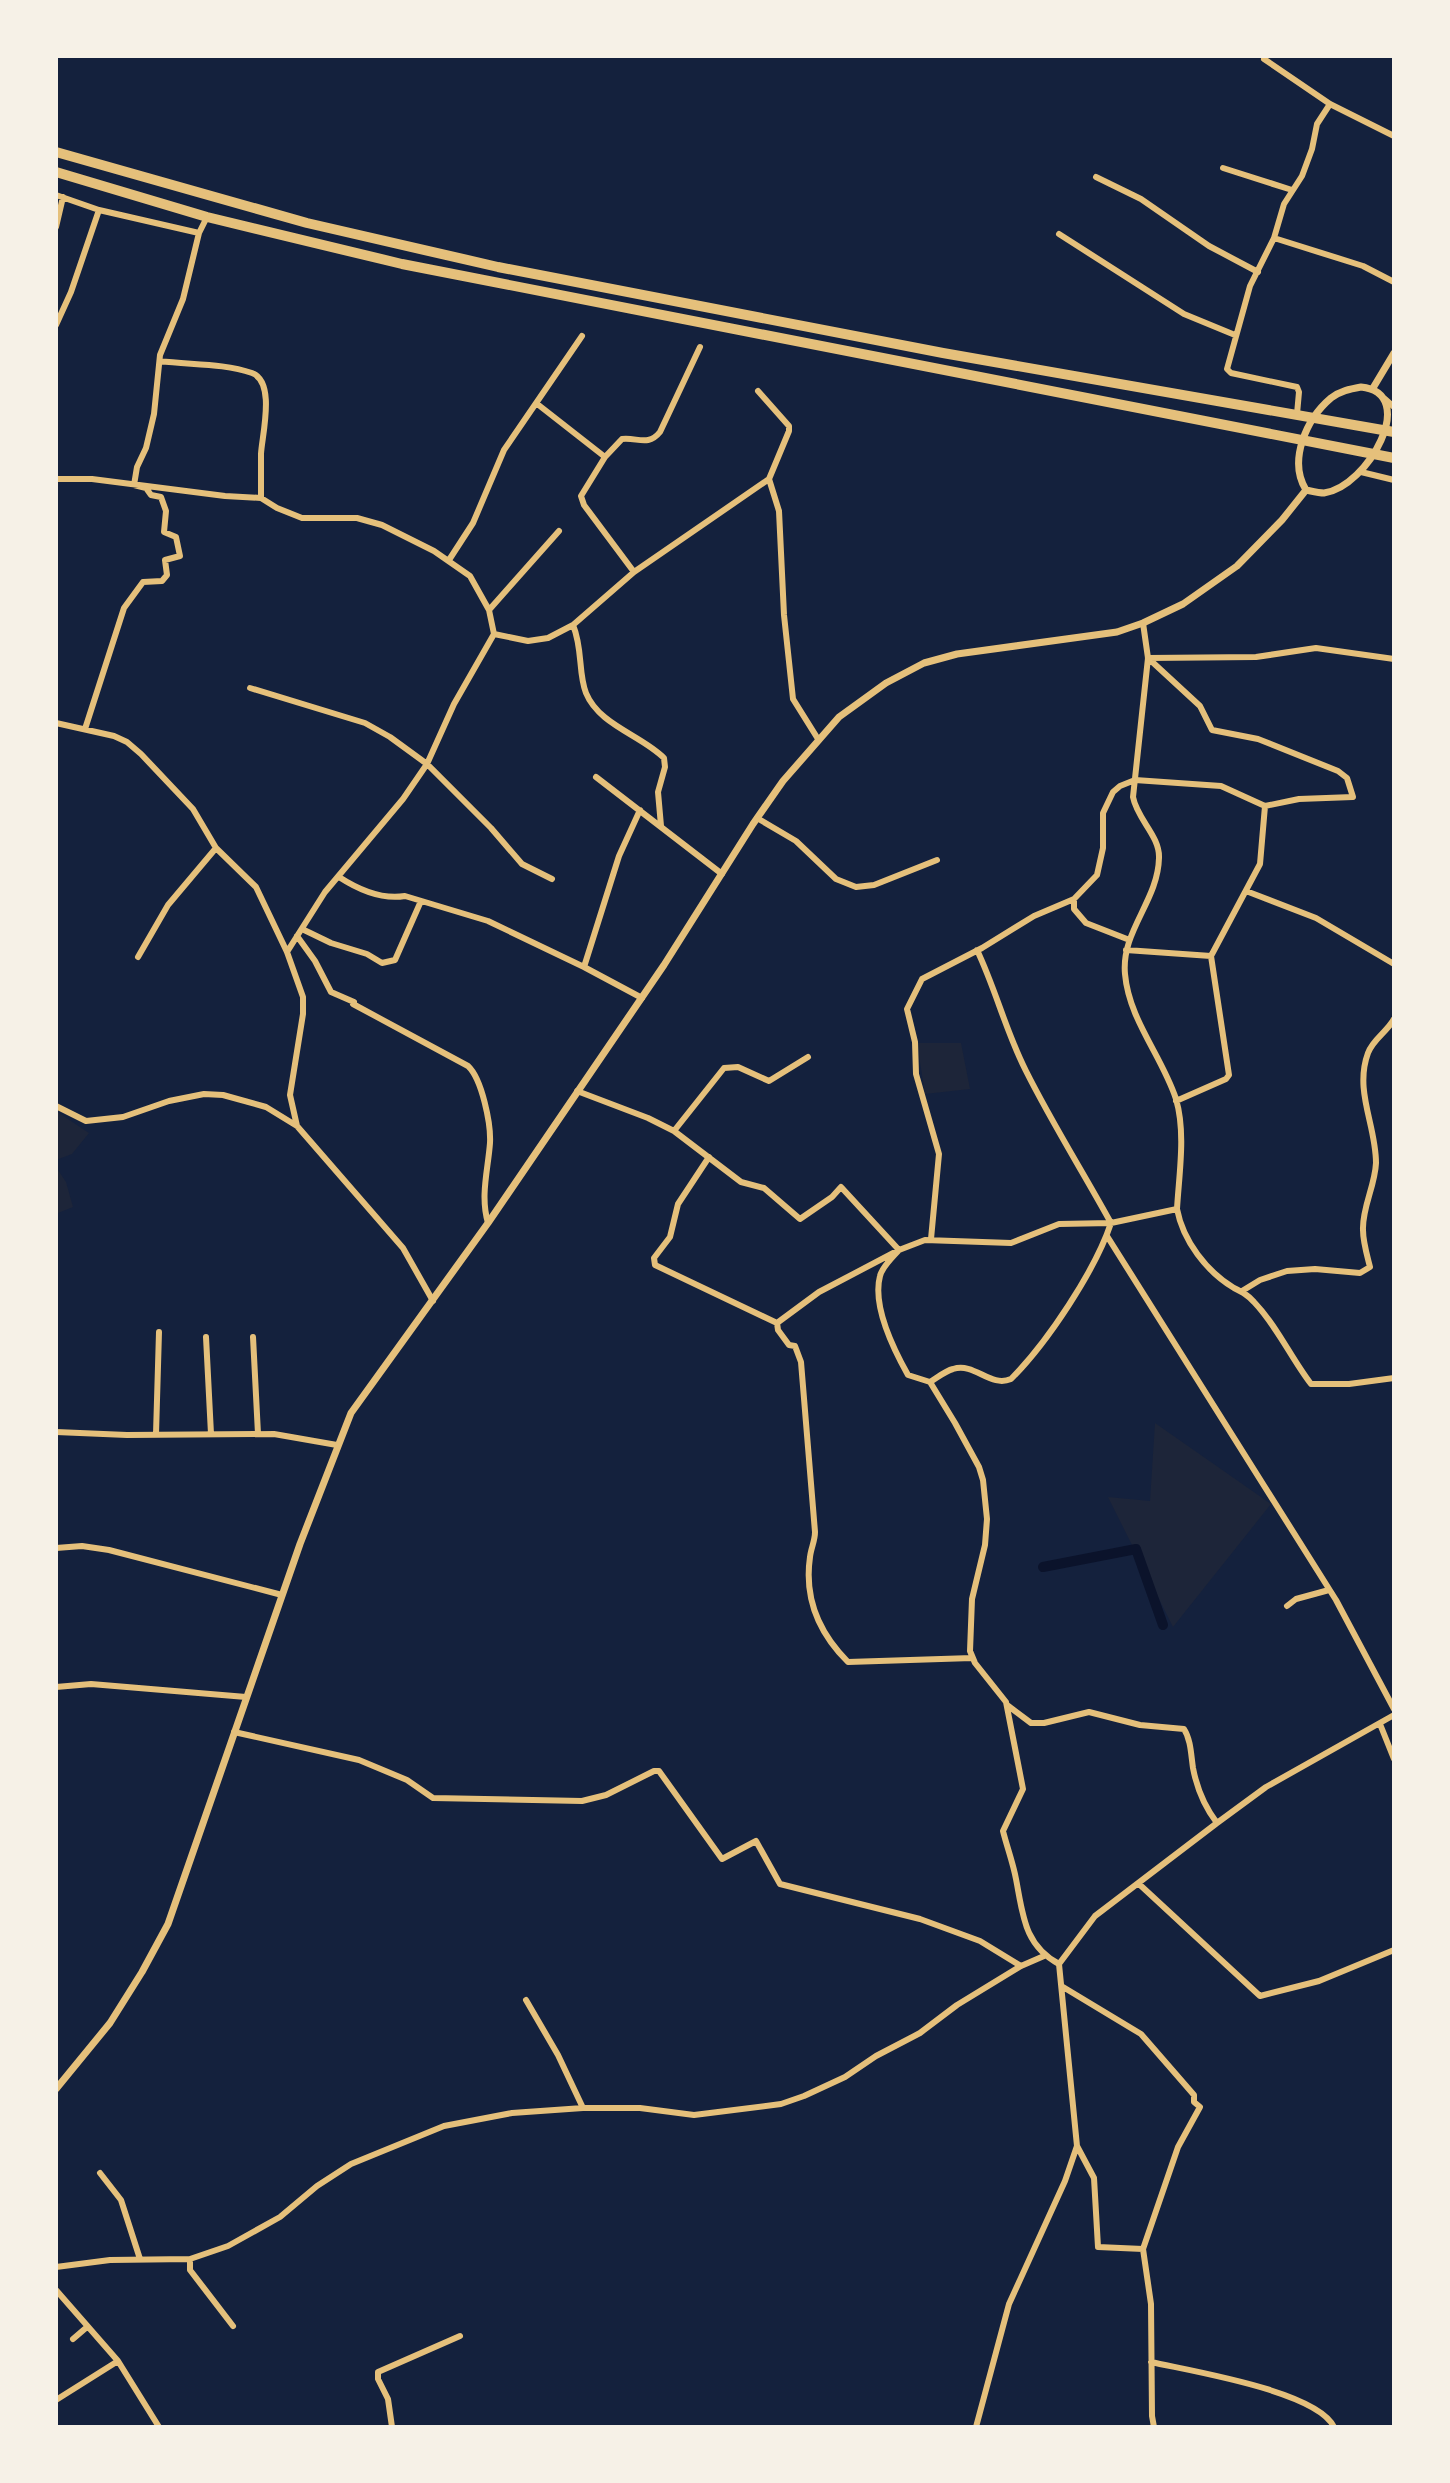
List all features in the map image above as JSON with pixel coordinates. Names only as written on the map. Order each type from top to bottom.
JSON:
[{"type":"highway","points":[[56,152],[307,223],[513,270],[943,353],[1389,431]]},
{"type":"highway","points":[[56,172],[207,217],[402,264],[1394,458]]},
{"type":"street","points":[[1264,59],[1330,104],[1394,136]]},
{"type":"street","points":[[1297,414],[1297,387],[1229,371],[1228,364],[1250,286],[1274,238],[1284,204],[1302,176],[1317,124],[1330,104]]},
{"type":"street","points":[[1223,168],[1292,190]]},
{"type":"street","points":[[1096,177],[1141,199],[1209,246],[1258,272]]},
{"type":"street","points":[[56,227],[60,196],[99,210],[199,233]]},
{"type":"street","points":[[56,325],[71,292],[99,210]]},
{"type":"street","points":[[134,485],[152,423],[160,361],[183,299],[199,233],[207,217]]},
{"type":"street","points":[[1059,234],[1184,314],[1235,335]]},
{"type":"street","points":[[1274,238],[1363,266],[1394,282]]},
{"type":"street","points":[[449,560],[473,523],[504,450],[582,336]]},
{"type":"street","points":[[634,572],[582,500],[583,491],[605,457],[622,439],[645,442],[656,437],[700,347]]},
{"type":"street","points":[[1373,388],[1394,353]]},
{"type":"street","points":[[160,361],[232,369],[259,378],[266,400],[261,498]]},
{"type":"street","points":[[1385,399],[1389,431],[1361,472],[1342,487],[1323,493],[1306,490],[1298,478],[1298,459],[1303,440],[1314,417],[1331,398],[1344,391],[1373,388],[1394,407]]},
{"type":"street","points":[[494,634],[528,641],[548,638],[573,625],[634,572],[769,479],[789,426],[758,391]]},
{"type":"street","points":[[536,403],[605,457]]},
{"type":"street","points":[[1361,472],[1394,480]]},
{"type":"street","points":[[56,479],[92,479],[261,498],[302,518],[357,518],[382,525],[449,560],[470,576],[489,610],[494,634],[454,704],[427,764],[403,799],[318,902],[287,952]]},
{"type":"street","points":[[769,479],[779,511],[784,615],[793,699],[818,739]]},
{"type":"street","points":[[85,729],[127,602],[143,582],[162,581],[167,575],[165,560],[180,556],[176,537],[164,532],[166,511],[161,497],[134,485]]},
{"type":"street","points":[[56,2089],[110,2023],[168,1924],[282,1595],[351,1413],[488,1223],[642,998],[757,818],[818,739],[861,699],[924,663],[957,654],[1084,638],[1143,623],[1183,604],[1237,566],[1306,490]]},
{"type":"street","points":[[489,610],[559,531]]},
{"type":"street","points":[[1143,623],[1148,658],[1135,805],[1157,845],[1159,855],[1144,909],[1127,939],[1124,973],[1129,1000],[1176,1101],[1180,1162],[1177,1209],[1185,1235],[1202,1261],[1255,1303],[1311,1384],[1349,1384],[1394,1378]]},
{"type":"street","points":[[573,625],[579,641],[582,677],[589,700],[601,714],[664,758],[665,767],[658,792],[661,826]]},
{"type":"street","points":[[1148,658],[1256,657],[1316,648],[1394,659]]},
{"type":"street","points":[[931,1239],[939,1154],[919,1090],[915,1042],[907,1009],[922,979],[1034,916],[1074,899],[1097,875],[1103,848],[1103,813],[1120,786],[1135,780],[1221,786],[1265,806],[1299,799],[1353,797],[1347,778],[1338,771],[1258,739],[1212,730],[1200,706],[1148,658]]},
{"type":"street","points":[[250,688],[365,723],[390,737],[427,764],[522,864],[552,879]]},
{"type":"street","points":[[56,723],[114,736],[141,754],[193,809],[216,848],[256,887],[287,952],[304,1006],[291,1079],[291,1108],[297,1126]]},
{"type":"street","points":[[596,777],[722,874]]},
{"type":"street","points":[[1176,1101],[1226,1079],[1229,1073],[1211,956],[1262,856],[1265,806]]},
{"type":"street","points":[[584,967],[619,856],[640,810]]},
{"type":"street","points":[[757,818],[802,845],[836,879],[856,887],[874,885],[937,860]]},
{"type":"street","points":[[138,957],[168,905],[216,848]]},
{"type":"street","points":[[339,877],[358,889],[383,896],[405,896],[488,921],[642,998]]},
{"type":"street","points":[[1246,891],[1316,918],[1394,964]]},
{"type":"street","points":[[1074,899],[1076,915],[1086,923],[1127,939]]},
{"type":"street","points":[[302,929],[388,964],[395,960],[421,901]]},
{"type":"street","points":[[297,936],[315,961],[331,992],[354,1002],[473,1071],[482,1091],[490,1140],[483,1203],[488,1223]]},
{"type":"street","points":[[930,1382],[956,1368],[969,1368],[1000,1382],[1011,1379],[1068,1305],[1107,1236],[1111,1223],[1026,1072],[1006,1027],[993,983],[977,950]]},
{"type":"street","points":[[1126,950],[1211,956]]},
{"type":"street","points":[[1242,1291],[1260,1280],[1287,1271],[1315,1269],[1360,1273],[1370,1267],[1363,1226],[1376,1164],[1371,1126],[1363,1099],[1367,1054],[1373,1042],[1391,1032],[1394,1019]]},
{"type":"street","points":[[674,1131],[724,1068],[738,1067],[769,1081],[808,1057]]},
{"type":"street","points":[[577,1091],[674,1131],[741,1182],[764,1188],[800,1219],[841,1187],[899,1250]]},
{"type":"street","points":[[56,1106],[86,1121],[123,1117],[185,1097],[223,1095],[266,1107],[297,1126],[403,1248],[433,1301]]},
{"type":"street","points":[[709,1157],[678,1204],[670,1237],[654,1258],[655,1265],[777,1323]]},
{"type":"street","points":[[777,1323],[819,1292],[899,1250],[931,1239],[1011,1243],[1059,1224],[1111,1223],[1177,1209]]},
{"type":"street","points":[[976,2427],[1009,2304],[1065,2181],[1077,2146],[1059,1964],[1095,1916],[1217,1823],[1266,1787],[1380,1724],[1394,1712],[1329,1590],[1107,1236]]},
{"type":"street","points":[[899,1250],[881,1271],[879,1279],[884,1324],[908,1375],[930,1382],[979,1467],[985,1490],[985,1545],[972,1599],[972,1658],[1007,1705],[1031,1723],[1044,1723],[1089,1712],[1140,1725],[1184,1729],[1199,1791],[1205,1808],[1217,1823]]},
{"type":"street","points":[[777,1323],[778,1330],[789,1345],[795,1346],[801,1362],[815,1532],[810,1555],[809,1599],[831,1644],[848,1662],[972,1658]]},
{"type":"street","points":[[156,1434],[159,1332]]},
{"type":"street","points":[[206,1337],[211,1434]]},
{"type":"street","points":[[253,1337],[258,1434]]},
{"type":"street","points":[[56,1432],[274,1434],[337,1445]]},
{"type":"street","points":[[56,1548],[82,1546],[109,1550],[282,1595]]},
{"type":"street","points":[[1287,1606],[1296,1599],[1329,1590]]},
{"type":"street","points":[[56,1687],[91,1684],[246,1697]]},
{"type":"street","points":[[1007,1705],[1023,1789],[1003,1831],[1016,1877],[1024,1925],[1044,1956],[1059,1964]]},
{"type":"street","points":[[1380,1724],[1394,1759]]},
{"type":"street","points":[[234,1732],[359,1760],[407,1780],[433,1798],[582,1801],[606,1795],[659,1771],[722,1859],[756,1841],[780,1884],[920,1919],[980,1941],[1021,1966]]},
{"type":"street","points":[[1139,1884],[1260,1996],[1333,1976],[1394,1950]]},
{"type":"street","points":[[56,2267],[140,2259],[190,2259],[228,2246],[280,2217],[317,2186],[351,2164],[444,2126],[512,2113],[583,2108],[640,2108],[694,2115],[781,2104],[845,2077],[876,2056],[920,2033],[957,2005],[1021,1966],[1044,1956]]},
{"type":"street","points":[[1063,1987],[1141,2034],[1194,2095],[1194,2102],[1200,2107],[1178,2147],[1143,2249],[1151,2294],[1154,2427]]},
{"type":"street","points":[[526,2000],[558,2055],[583,2108]]},
{"type":"street","points":[[1077,2146],[1094,2178],[1097,2247],[1143,2249]]},
{"type":"street","points":[[100,2173],[121,2200],[140,2259]]},
{"type":"street","points":[[190,2259],[190,2270],[233,2326]]},
{"type":"street","points":[[56,2290],[118,2361],[159,2427]]},
{"type":"street","points":[[73,2339],[87,2327]]},
{"type":"street","points":[[392,2427],[388,2399],[378,2379],[378,2372],[460,2336]]},
{"type":"street","points":[[56,2400],[118,2361]]},
{"type":"street","points":[[1151,2362],[1250,2384],[1294,2399],[1327,2416],[1334,2427]]},
{"type":"shaded area","points":[[917,1043],[961,1043],[970,1089],[925,1094]]},
{"type":"shaded area","points":[[56,1111],[89,1133],[72,1154],[56,1160]]},
{"type":"shaded area","points":[[56,1167],[66,1182],[73,1207],[58,1213],[56,1212]]},
{"type":"shaded area","points":[[1155,1423],[1271,1504],[1173,1627],[1108,1497],[1150,1501]]},
{"type":"waterway","points":[[1043,1567],[1136,1549],[1163,1625]]}]
